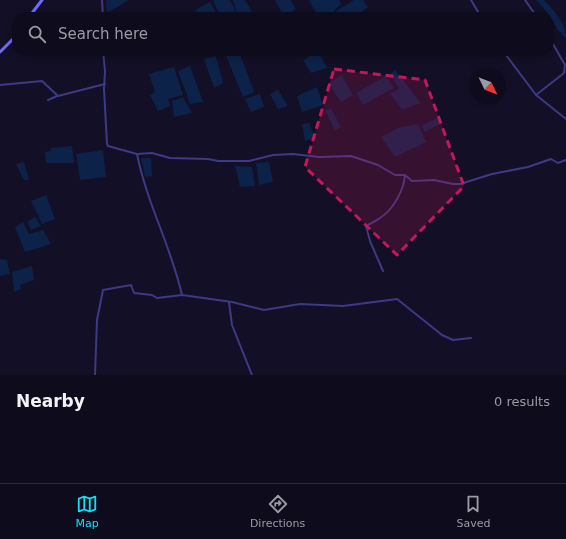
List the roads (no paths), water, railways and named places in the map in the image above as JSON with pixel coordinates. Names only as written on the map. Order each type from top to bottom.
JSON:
[{"type":"street","points":[[34,12],[42,0]]},
{"type":"street","points":[[102,0],[103,12]]},
{"type":"street","points":[[471,0],[478,12]]},
{"type":"street","points":[[525,0],[533,12]]},
{"type":"street","points":[[0,52],[12,39]]},
{"type":"street","points":[[536,95],[564,73],[565,65],[554,46]]},
{"type":"street","points":[[103,56],[108,146],[138,154],[152,153],[170,158],[234,162],[294,154],[319,157],[346,156],[363,159],[395,175],[405,175],[412,180],[434,180],[453,184],[528,167],[550,159],[558,163],[566,160]]},
{"type":"street","points":[[507,56],[536,95],[566,119]]},
{"type":"street","points":[[0,85],[42,81],[57,96]]},
{"type":"street","points":[[48,100],[57,96],[105,84]]},
{"type":"street","points":[[138,154],[146,192],[175,267],[182,295]]},
{"type":"street","points":[[383,271],[370,241],[366,226],[379,219],[391,208],[398,197],[405,175]]},
{"type":"street","points":[[95,375],[98,320],[103,290],[131,285],[134,293],[152,295],[156,298],[182,295],[229,302],[264,310],[300,304],[350,306],[398,300],[442,335],[453,340],[471,338]]},
{"type":"street","points":[[229,302],[232,325],[252,375]]},
{"type":"water","points":[[106,0],[129,0],[109,12],[107,12]]},
{"type":"water","points":[[230,0],[236,12],[218,12],[213,1]]},
{"type":"water","points":[[233,0],[245,0],[252,12],[236,12]]},
{"type":"water","points":[[275,0],[290,0],[296,9],[292,12],[281,12]]},
{"type":"water","points":[[339,0],[341,4],[334,12],[316,12],[309,1]]},
{"type":"water","points":[[354,0],[363,0],[368,7],[361,12],[336,11]]},
{"type":"water","points":[[536,0],[544,0],[555,13],[562,22],[566,38],[557,29],[554,23],[554,12],[547,12]]},
{"type":"water","points":[[210,2],[215,12],[196,12],[195,10]]},
{"type":"water","points":[[216,56],[223,83],[214,88],[204,59]]},
{"type":"water","points":[[226,56],[241,56],[254,92],[243,97]]},
{"type":"water","points":[[310,56],[321,56],[327,68],[311,73],[303,60]]},
{"type":"water","points":[[190,66],[203,102],[190,104],[178,71]]},
{"type":"water","points":[[174,67],[183,95],[168,99],[170,106],[158,111],[150,95],[155,92],[149,74]]},
{"type":"water","points":[[395,70],[421,103],[402,110],[390,93],[399,89],[390,74]]},
{"type":"water","points":[[342,75],[353,95],[341,102],[328,83]]},
{"type":"water","points":[[386,76],[394,88],[363,105],[356,93]]},
{"type":"water","points":[[317,87],[323,105],[302,112],[297,96]]},
{"type":"water","points":[[278,90],[288,106],[278,109],[270,94]]},
{"type":"water","points":[[260,94],[264,107],[251,112],[245,99]]},
{"type":"water","points":[[183,97],[192,113],[174,117],[172,101]]},
{"type":"water","points":[[331,108],[341,127],[335,131],[325,110]]},
{"type":"water","points":[[437,118],[442,123],[425,132],[421,126]]},
{"type":"water","points":[[309,123],[315,138],[305,141],[302,124]]},
{"type":"water","points":[[418,124],[426,142],[395,157],[381,137],[398,128]]},
{"type":"water","points":[[72,146],[74,163],[46,163],[45,152],[51,151],[50,148]]},
{"type":"water","points":[[103,150],[106,177],[80,180],[76,154]]},
{"type":"water","points":[[141,158],[151,158],[152,176],[145,177]]},
{"type":"water","points":[[24,162],[29,180],[24,180],[16,164]]},
{"type":"water","points":[[269,162],[273,182],[259,185],[256,163]]},
{"type":"water","points":[[235,166],[252,167],[255,186],[240,187]]},
{"type":"water","points":[[46,195],[55,219],[42,224],[31,201]]},
{"type":"water","points":[[35,217],[41,226],[31,230],[27,222]]},
{"type":"water","points":[[23,222],[29,234],[43,230],[51,244],[25,252],[15,227]]},
{"type":"water","points":[[0,259],[7,260],[10,274],[0,276]]},
{"type":"water","points":[[32,266],[34,280],[20,285],[21,289],[14,292],[12,272]]}]
